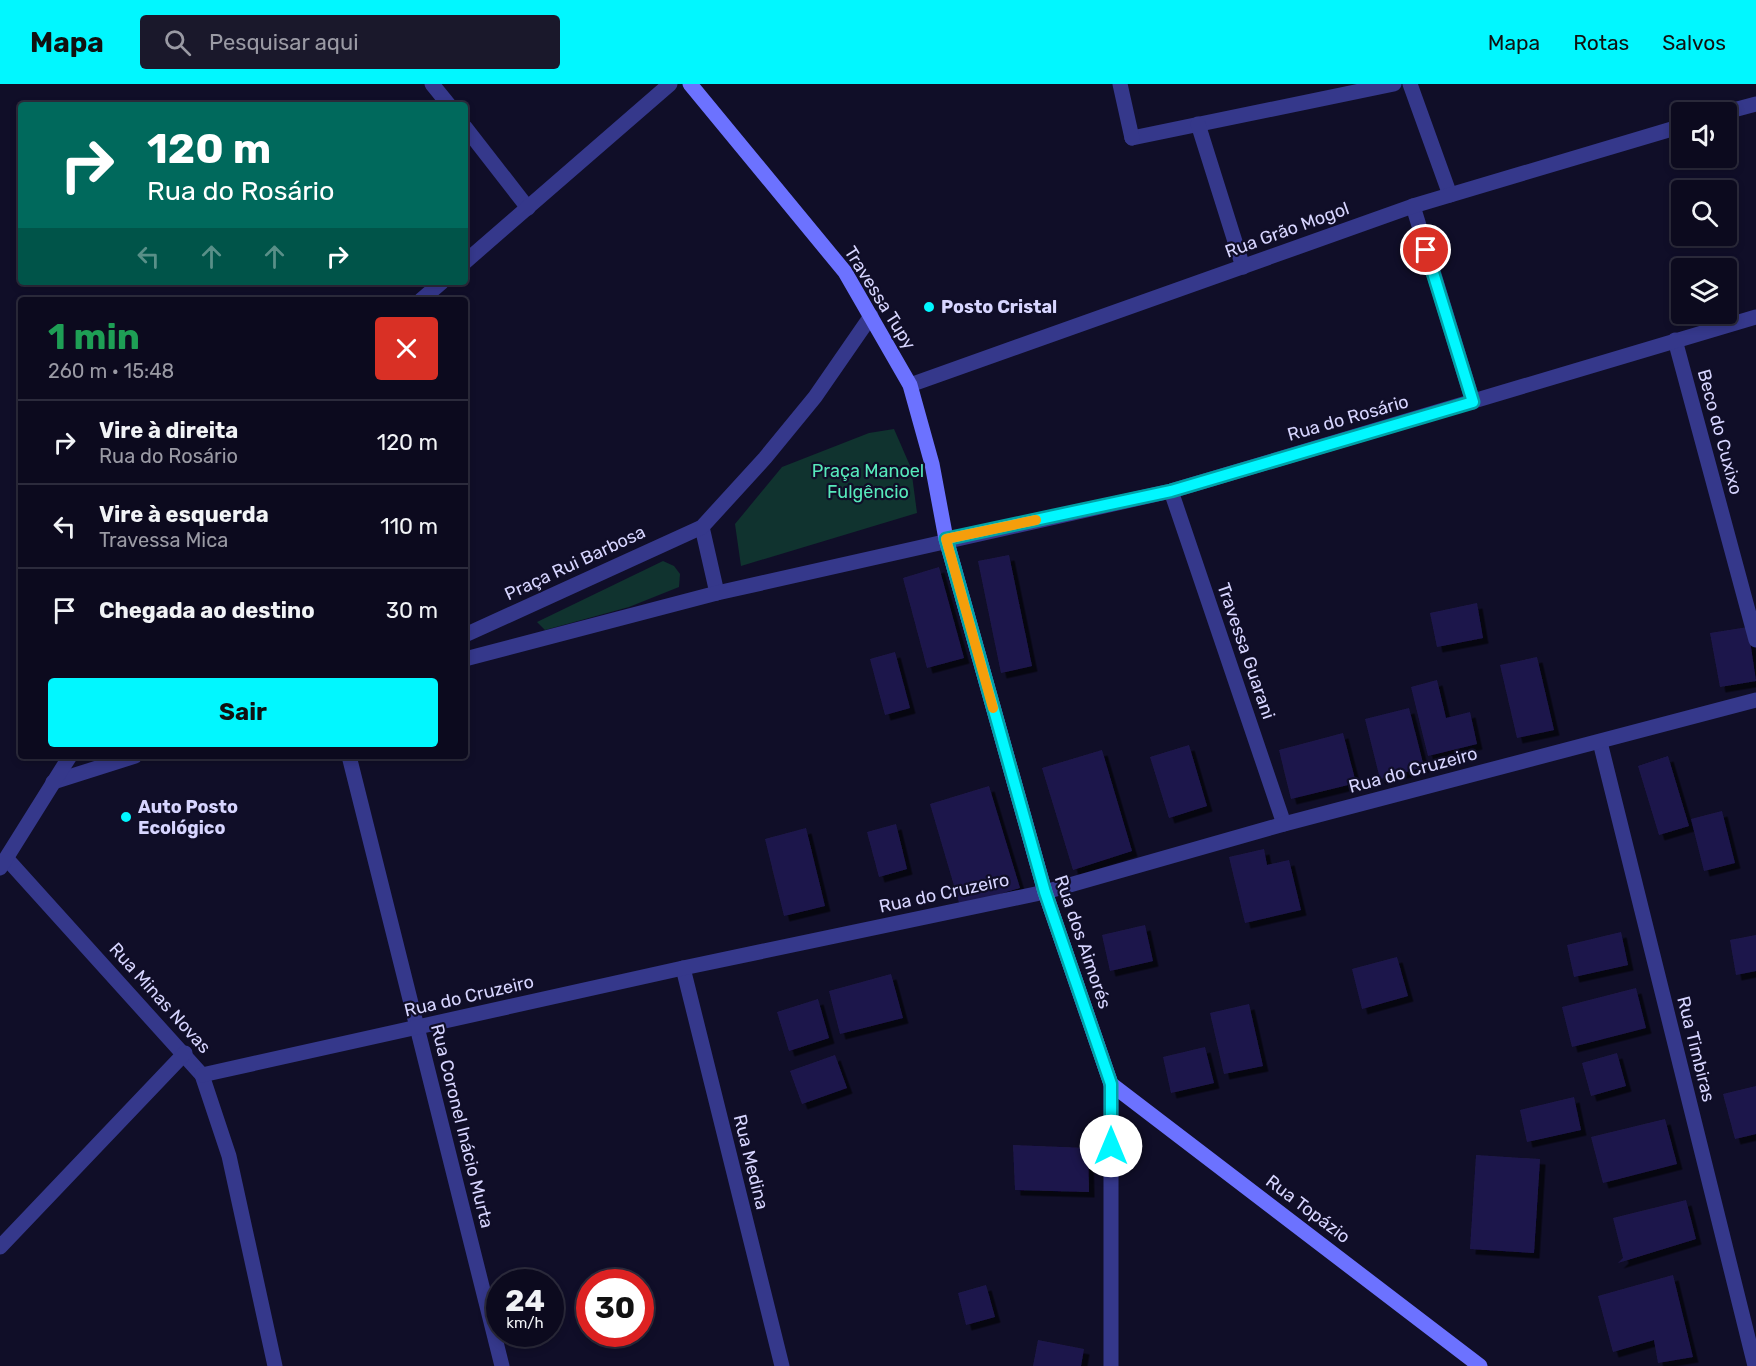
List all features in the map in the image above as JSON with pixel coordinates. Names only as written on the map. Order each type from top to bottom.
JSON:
[{"type":"main road","name":"Travessa Tupy","points":[[690,84],[845,272],[910,385],[932,464],[946,539]]},
{"type":"main road","name":"Rua dos Aimorés","points":[[946,539],[1045,892],[1111,1084]]},
{"type":"main road","name":"Rua Topázio","points":[[1111,1084],[1480,1366]]},
{"type":"street","points":[[432,84],[446,102]]},
{"type":"street","points":[[468,259],[670,84]]},
{"type":"street","points":[[1120,84],[1132,138],[1394,84]]},
{"type":"street","points":[[1316,84],[1320,99]]},
{"type":"street","points":[[1410,84],[1450,195]]},
{"type":"street","points":[[1737,109],[1756,104]]},
{"type":"street","points":[[1198,124],[1243,267]]},
{"type":"street","name":"Rua Grão Mogol","points":[[910,385],[1413,206],[1671,129]]},
{"type":"street","points":[[468,130],[528,208]]},
{"type":"street","points":[[1413,206],[1473,402]]},
{"type":"street","points":[[424,297],[438,285]]},
{"type":"street","points":[[717,593],[702,527],[765,458],[815,396],[871,316]]},
{"type":"street","name":"Rua do Rosário","points":[[946,539],[1171,491],[1756,317]]},
{"type":"street","name":"Beco do Cuxixo","points":[[1675,340],[1756,640]]},
{"type":"street","name":"Travessa Guarani","points":[[1171,491],[1284,824]]},
{"type":"street","name":"Praça Rui Barbosa","points":[[468,634],[702,527]]},
{"type":"street","points":[[468,658],[717,593],[946,539]]},
{"type":"street","name":"Rua do Cruzeiro","points":[[202,1075],[683,968],[1045,892],[1284,824],[1756,700]]},
{"type":"street","name":"Rua Timbiras","points":[[1600,742],[1755,1366]]},
{"type":"street","points":[[4,863],[68,759]]},
{"type":"street","points":[[54,782],[126,759]]},
{"type":"street","name":"Rua Coronel Inácio Murta","points":[[350,759],[502,1366]]},
{"type":"street","name":"Rua Minas Novas","points":[[4,863],[185,1053],[202,1075],[229,1156],[274,1366]]},
{"type":"street","name":"Rua Medina","points":[[683,968],[782,1366]]},
{"type":"street","points":[[0,1247],[185,1053]]},
{"type":"street","name":"Rua dos Aimorés","points":[[1111,1084],[1111,1366]]},
{"type":"green space","name":"Praça Manoel Fulgêncio","points":[[894,429],[911,468],[917,513],[741,566],[735,524],[782,467],[869,433]]},
{"type":"green space","points":[[663,561],[674,566],[680,574],[679,587],[629,607],[545,630],[537,622]]},
{"type":"building","points":[[1009,555],[1032,666],[1001,673],[978,561]]},
{"type":"building","points":[[939,567],[964,658],[927,668],[903,578]]},
{"type":"building","points":[[1477,603],[1483,638],[1437,647],[1430,613]]},
{"type":"building","points":[[1748,627],[1756,681],[1720,687],[1710,633]]},
{"type":"building","points":[[895,652],[910,708],[885,715],[870,659]]},
{"type":"building","points":[[1537,657],[1554,730],[1517,738],[1500,665]]},
{"type":"building","points":[[1437,680],[1446,718],[1470,712],[1477,744],[1428,756],[1411,687]]},
{"type":"building","points":[[1409,708],[1424,767],[1380,779],[1365,719]]},
{"type":"building","points":[[1343,733],[1356,783],[1291,799],[1279,750]]},
{"type":"building","points":[[1189,745],[1207,806],[1169,818],[1150,757]]},
{"type":"building","points":[[1102,750],[1132,851],[1073,870],[1042,768]]},
{"type":"building","points":[[1668,756],[1689,826],[1659,835],[1638,766]]},
{"type":"building","points":[[989,786],[1020,888],[960,906],[930,804]]},
{"type":"building","points":[[1722,811],[1735,863],[1704,871],[1691,819]]},
{"type":"building","points":[[896,824],[907,869],[879,877],[867,832]]},
{"type":"building","points":[[806,828],[825,906],[784,916],[765,839]]},
{"type":"building","points":[[1264,849],[1267,865],[1289,860],[1301,910],[1245,923],[1229,857]]},
{"type":"building","points":[[1145,925],[1153,961],[1110,971],[1102,935]]},
{"type":"building","points":[[1621,932],[1628,965],[1574,977],[1567,945]]},
{"type":"building","points":[[1756,935],[1756,971],[1736,975],[1730,940]]},
{"type":"building","points":[[1397,957],[1408,996],[1362,1009],[1352,969]]},
{"type":"building","points":[[891,974],[903,1018],[840,1034],[829,991]]},
{"type":"building","points":[[1636,988],[1646,1028],[1572,1047],[1562,1007]]},
{"type":"building","points":[[818,999],[829,1038],[789,1051],[777,1012]]},
{"type":"building","points":[[1249,1004],[1263,1066],[1224,1074],[1210,1013]]},
{"type":"building","points":[[1205,1047],[1214,1083],[1171,1093],[1163,1057]]},
{"type":"building","points":[[1617,1053],[1626,1086],[1591,1096],[1582,1063]]},
{"type":"building","points":[[835,1055],[847,1088],[802,1104],[790,1071]]},
{"type":"building","points":[[1756,1086],[1756,1134],[1735,1139],[1723,1094]]},
{"type":"building","points":[[1574,1097],[1581,1130],[1527,1142],[1520,1110]]},
{"type":"building","points":[[1665,1119],[1677,1164],[1603,1183],[1591,1137]]},
{"type":"building","points":[[1013,1145],[1088,1148],[1089,1192],[1015,1190]]},
{"type":"building","points":[[1476,1155],[1540,1159],[1534,1253],[1470,1249]]},
{"type":"building","points":[[1686,1200],[1696,1239],[1618,1263],[1623,1258],[1613,1218]]},
{"type":"building","points":[[1673,1275],[1693,1357],[1658,1363],[1654,1340],[1613,1352],[1598,1296]]},
{"type":"building","points":[[986,1285],[995,1317],[966,1325],[958,1293]]},
{"type":"building","points":[[1038,1340],[1084,1349],[1081,1366],[1033,1366]]},
{"type":"slow traffic","points":[[993,708],[946,539],[1036,520]]},
{"type":"place","name":"Posto Cristal","points":[[929,307]]},
{"type":"place","name":"Auto Posto Ecológico","points":[[126,817]]},
{"type":"route","points":[[1111,1146],[1111,1084],[1045,892],[946,539],[1171,491],[1473,402],[1426,250]]}]
